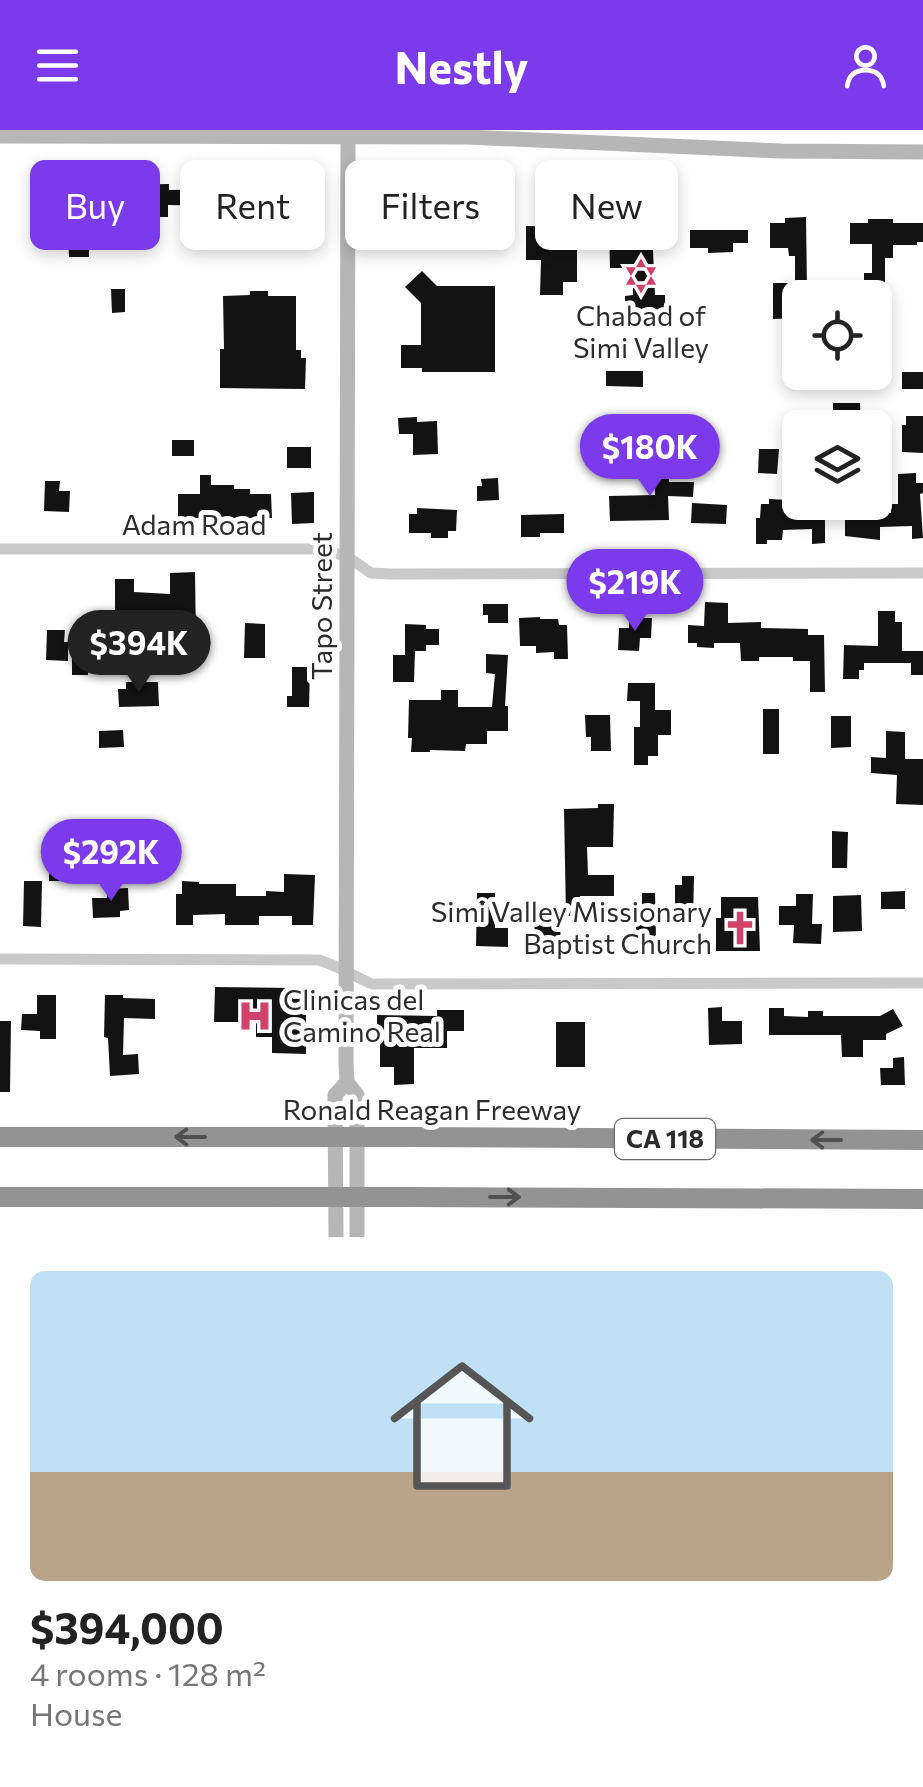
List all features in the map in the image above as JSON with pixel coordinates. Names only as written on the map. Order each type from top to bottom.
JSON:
[{"type":"highway","name":"Ronald Reagan Freeway","points":[[0,1137],[923,1140]]},
{"type":"highway","name":"CA 118","points":[[0,1196],[923,1199]]},
{"type":"street","points":[[0,136],[348,133],[782,151],[923,152]]},
{"type":"street","name":"Tapo Street","points":[[336,1237],[335,1095],[346,1082],[348,133]]},
{"type":"street","name":"Adam Road","points":[[0,549],[321,549],[348,557],[371,573],[390,574],[923,573]]},
{"type":"street","points":[[0,959],[320,960],[372,984],[923,983]]},
{"type":"street","name":"Tapo Street","points":[[346,1082],[357,1095],[357,1237]]},
{"type":"building","points":[[160,184],[169,184],[169,190],[180,190],[180,205],[168,205],[168,217],[160,217]]},
{"type":"building","points":[[806,217],[807,280],[795,280],[795,256],[789,256],[788,248],[770,248],[770,223],[785,223],[785,218]]},
{"type":"building","points":[[868,219],[893,219],[893,223],[923,223],[923,242],[893,245],[893,258],[885,258],[885,280],[864,280],[864,273],[872,273],[872,244],[850,244],[850,223],[868,223]]},
{"type":"building","points":[[526,226],[535,226],[535,250],[577,250],[577,282],[563,282],[563,295],[540,295],[541,260],[526,260]]},
{"type":"building","points":[[690,230],[748,230],[748,243],[733,243],[733,252],[708,253],[708,248],[690,248]]},
{"type":"building","points":[[69,250],[89,250],[89,257],[69,257]]},
{"type":"building","points":[[610,250],[653,250],[655,295],[665,295],[665,314],[626,318],[625,296],[633,295],[633,268],[610,268]]},
{"type":"building","points":[[422,271],[437,286],[495,286],[495,372],[422,372],[422,368],[401,368],[401,345],[421,345],[421,303],[405,287]]},
{"type":"building","points":[[773,283],[782,283],[782,319],[773,319]]},
{"type":"building","points":[[111,289],[125,289],[125,312],[112,313]]},
{"type":"building","points":[[250,291],[268,291],[268,296],[296,296],[296,350],[301,350],[301,358],[306,358],[305,389],[220,388],[223,296],[250,295]]},
{"type":"building","points":[[606,371],[643,371],[643,387],[606,386]]},
{"type":"building","points":[[902,372],[923,372],[923,389],[902,389]]},
{"type":"building","points":[[833,403],[860,403],[860,410],[833,410]]},
{"type":"building","points":[[906,416],[923,416],[923,453],[902,452]]},
{"type":"building","points":[[417,417],[417,422],[437,421],[438,454],[413,455],[413,434],[399,434],[398,418]]},
{"type":"building","points":[[172,440],[194,440],[194,456],[172,456]]},
{"type":"building","points":[[287,447],[311,447],[311,468],[287,468]]},
{"type":"building","points":[[759,449],[779,449],[777,474],[758,473]]},
{"type":"building","points":[[654,463],[669,463],[669,482],[694,482],[693,497],[668,496],[669,520],[610,521],[609,496],[655,495]]},
{"type":"building","points":[[916,473],[916,483],[923,483],[923,538],[912,539],[912,526],[880,527],[880,540],[845,536],[845,520],[892,520],[892,504],[898,504],[898,474]]},
{"type":"building","points":[[200,475],[211,475],[211,485],[234,485],[234,489],[250,489],[250,494],[271,494],[272,518],[178,518],[178,494],[200,494]]},
{"type":"building","points":[[498,478],[499,500],[477,501],[481,479]]},
{"type":"building","points":[[45,481],[60,481],[59,491],[70,491],[69,512],[44,511]]},
{"type":"building","points":[[314,492],[314,523],[292,524],[291,493]]},
{"type":"building","points":[[769,499],[782,500],[782,520],[825,520],[825,543],[812,544],[812,529],[783,530],[782,540],[756,544],[756,518],[760,518],[761,504],[769,504]]},
{"type":"building","points":[[692,503],[727,505],[726,524],[691,523]]},
{"type":"building","points":[[417,508],[457,510],[456,531],[448,531],[448,538],[409,533],[409,514],[417,514]]},
{"type":"building","points":[[564,514],[564,533],[521,537],[521,515]]},
{"type":"building","points":[[195,572],[196,640],[178,641],[178,632],[151,632],[151,645],[115,645],[115,579],[134,579],[134,592],[170,594],[170,573]]},
{"type":"building","points":[[705,602],[728,603],[728,623],[761,622],[761,628],[808,629],[808,635],[824,635],[825,692],[810,692],[810,661],[759,657],[759,661],[741,661],[740,643],[714,643],[714,648],[688,643],[688,625],[704,626]]},
{"type":"building","points":[[483,604],[508,604],[508,623],[488,623]]},
{"type":"building","points":[[878,611],[895,611],[895,622],[902,622],[902,651],[923,651],[923,675],[911,675],[911,663],[864,663],[859,679],[843,679],[844,645],[878,646]]},
{"type":"building","points":[[519,618],[558,619],[559,625],[567,625],[568,659],[554,659],[554,652],[536,653],[536,646],[520,646]]},
{"type":"building","points":[[629,618],[652,618],[651,638],[640,638],[639,651],[618,650],[619,628],[629,628]]},
{"type":"building","points":[[245,623],[265,624],[265,658],[244,658]]},
{"type":"building","points":[[405,624],[439,629],[439,645],[426,645],[426,651],[415,651],[414,682],[393,682],[393,655],[405,655]]},
{"type":"building","points":[[47,630],[65,630],[68,661],[46,660]]},
{"type":"building","points":[[104,647],[116,647],[115,668],[88,668],[88,675],[72,675],[72,656],[104,656]]},
{"type":"building","points":[[486,654],[508,655],[508,731],[487,731],[487,744],[466,744],[465,751],[411,752],[409,700],[441,700],[441,690],[458,690],[458,707],[492,707],[495,674],[486,673]]},
{"type":"building","points":[[292,667],[310,667],[309,707],[287,707],[287,696],[292,696]]},
{"type":"building","points":[[126,682],[158,682],[159,706],[119,707],[118,689],[126,689]]},
{"type":"building","points":[[628,683],[655,683],[655,710],[671,710],[671,735],[658,735],[658,756],[648,756],[648,765],[634,765],[634,727],[640,727],[640,701],[627,701]]},
{"type":"building","points":[[763,709],[779,709],[779,754],[763,754]]},
{"type":"building","points":[[585,715],[610,715],[611,751],[591,751]]},
{"type":"building","points":[[831,716],[851,716],[851,747],[831,748]]},
{"type":"building","points":[[123,730],[124,747],[99,748],[99,731]]},
{"type":"building","points":[[886,731],[905,732],[905,759],[923,759],[923,805],[896,804],[897,775],[871,773],[871,757],[886,758]]},
{"type":"building","points":[[598,804],[614,804],[613,847],[587,847],[588,875],[614,875],[614,896],[580,896],[580,916],[566,916],[564,809],[598,808]]},
{"type":"building","points":[[832,831],[848,832],[847,868],[832,868]]},
{"type":"building","points":[[49,849],[75,849],[75,870],[60,870],[60,881],[49,881]]},
{"type":"building","points":[[284,874],[315,875],[313,925],[292,925],[292,916],[259,916],[259,925],[225,925],[225,914],[193,915],[193,925],[176,925],[176,894],[182,894],[182,881],[236,884],[236,896],[266,896],[266,891],[284,892]]},
{"type":"building","points":[[682,876],[694,876],[693,922],[675,922],[675,885],[682,885]]},
{"type":"building","points":[[24,881],[42,881],[41,927],[23,926]]},
{"type":"building","points":[[128,888],[129,910],[120,911],[120,917],[93,918],[92,898],[107,898],[107,889]]},
{"type":"building","points":[[905,891],[905,909],[881,909],[881,892]]},
{"type":"building","points":[[477,893],[495,893],[495,928],[508,928],[508,947],[476,946]]},
{"type":"building","points":[[642,893],[655,893],[656,939],[636,939],[636,914],[642,914]]},
{"type":"building","points":[[796,894],[813,894],[812,924],[822,924],[821,944],[793,943],[794,925],[779,925],[779,906],[796,906]]},
{"type":"building","points":[[861,895],[862,931],[833,932],[833,896]]},
{"type":"building","points":[[721,897],[758,897],[760,951],[716,951],[716,918],[721,918]]},
{"type":"building","points":[[545,909],[561,909],[560,949],[534,948],[535,912],[545,913]]},
{"type":"building","points":[[215,987],[293,988],[293,999],[306,999],[306,1054],[272,1053],[272,1037],[256,1037],[256,1022],[214,1022]]},
{"type":"building","points":[[37,995],[56,995],[56,1039],[40,1039],[40,1031],[21,1030],[22,1014],[37,1014]]},
{"type":"building","points":[[105,995],[155,999],[155,1019],[124,1018],[123,1055],[138,1054],[139,1074],[110,1076],[108,1038],[104,1037]]},
{"type":"building","points":[[722,1007],[722,1021],[742,1021],[742,1044],[709,1045],[708,1008]]},
{"type":"building","points":[[769,1008],[784,1008],[784,1016],[808,1017],[808,1011],[823,1011],[823,1016],[880,1016],[893,1009],[903,1026],[886,1034],[886,1040],[863,1040],[863,1057],[842,1057],[841,1035],[769,1035]]},
{"type":"building","points":[[437,1010],[464,1010],[464,1031],[447,1031],[447,1048],[414,1048],[414,1084],[394,1085],[394,1067],[380,1067],[377,1015],[437,1016]]},
{"type":"building","points":[[0,1021],[11,1021],[10,1092],[0,1092]]},
{"type":"building","points":[[556,1022],[585,1022],[585,1067],[556,1067]]},
{"type":"building","points":[[904,1057],[905,1085],[881,1085],[880,1068],[893,1068],[893,1058]]},
{"type":"place","name":"Chabad of Simi Valley","points":[[641,276]]},
{"type":"place","name":"Simi Valley Missionary Baptist Church","points":[[740,928]]},
{"type":"place","name":"Clinicas del Camino Real","points":[[255,1016]]}]
